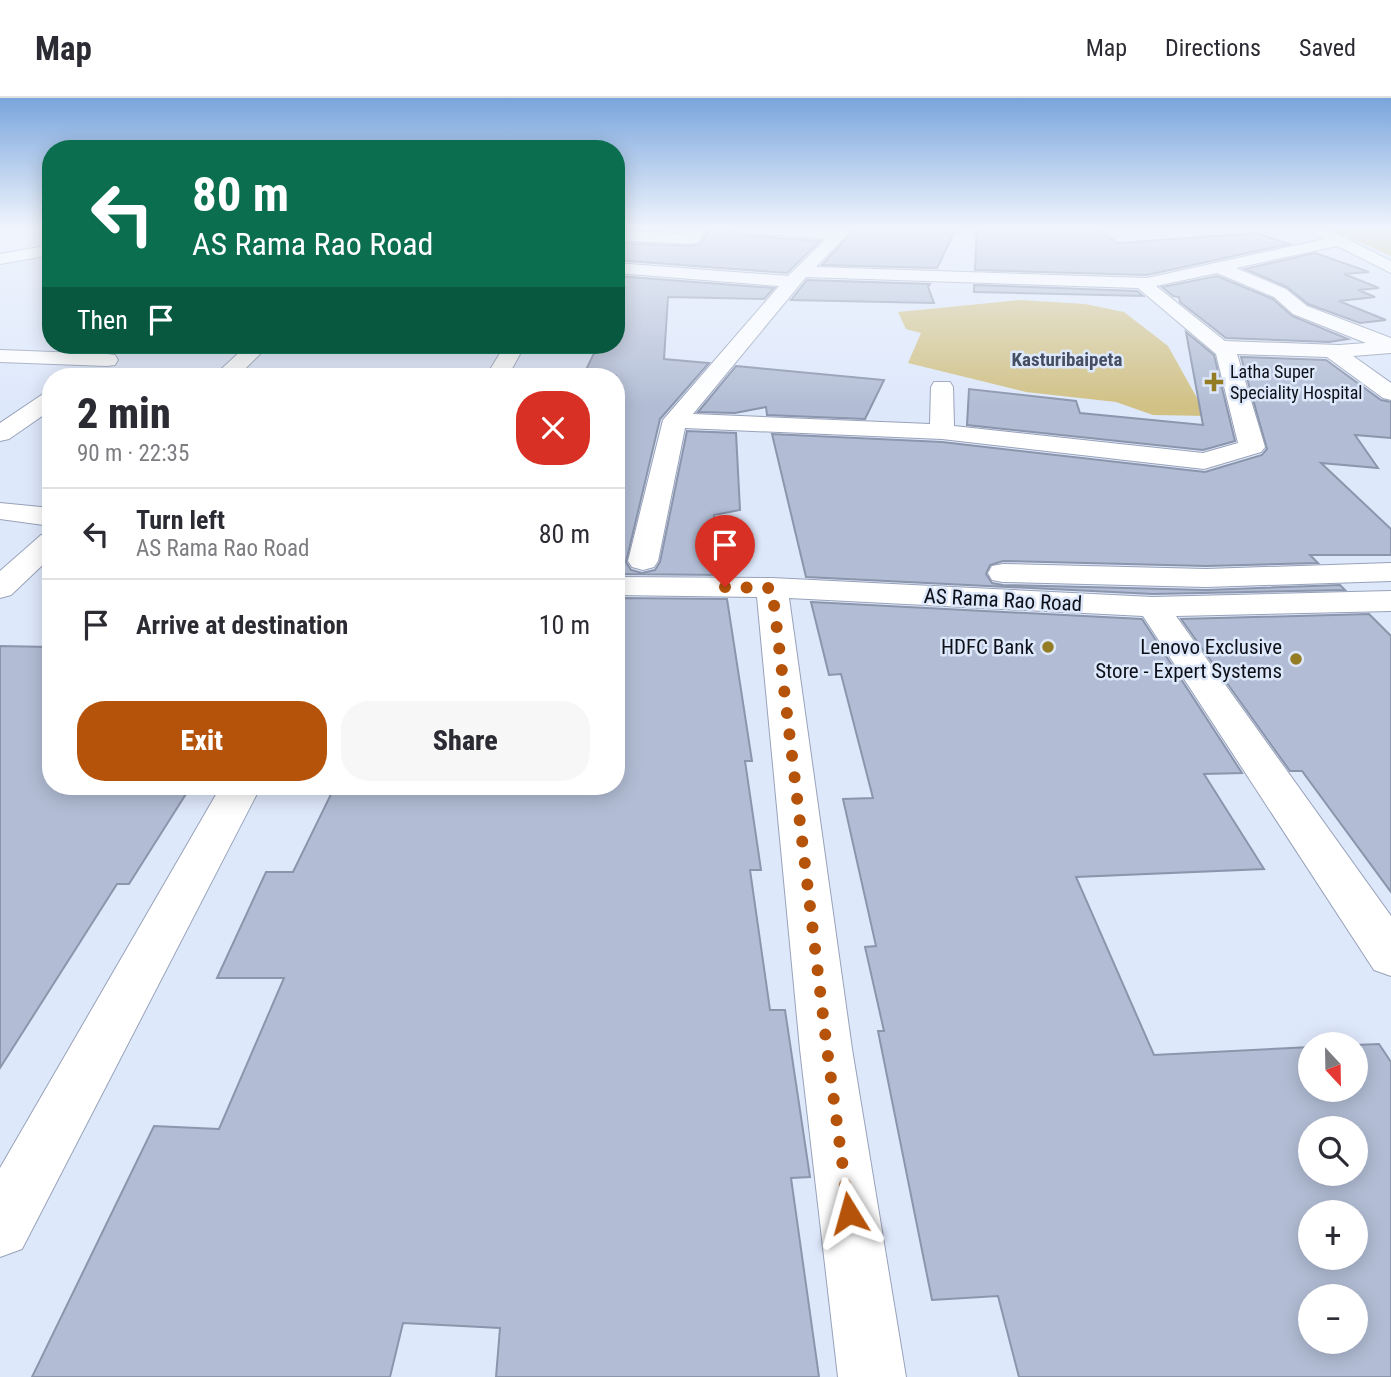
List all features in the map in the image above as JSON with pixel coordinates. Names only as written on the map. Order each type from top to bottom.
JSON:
[{"type":"street","points":[[630,561],[675,420],[789,287]]},
{"type":"street","points":[[675,420],[942,432],[1204,461],[1252,447],[1226,352],[1147,287]]},
{"type":"street","points":[[1265,287],[1280,293],[1300,310],[1391,346]]},
{"type":"street","points":[[1220,347],[1339,351],[1391,346]]},
{"type":"street","points":[[1339,351],[1336,354],[1343,362],[1391,393]]},
{"type":"street","points":[[95,368],[115,354]]},
{"type":"street","points":[[234,368],[249,354]]},
{"type":"street","points":[[0,356],[107,360]]},
{"type":"street","points":[[942,387],[942,432]]},
{"type":"street","points":[[0,434],[42,405]]},
{"type":"street","points":[[0,511],[42,516]]},
{"type":"street","points":[[0,532],[42,538]]},
{"type":"street","points":[[0,588],[42,548]]},
{"type":"street","name":"AS Rama Rao Road","points":[[630,561],[1193,578],[1391,572]]},
{"type":"street","name":"AS Rama Rao Road","points":[[625,586],[772,588],[1153,607],[1391,601]]},
{"type":"street","points":[[772,588],[827,1049],[872,1377]]},
{"type":"street","points":[[1153,607],[1391,955]]},
{"type":"street","points":[[0,1227],[236,795]]},
{"type":"shaded area","points":[[1020,300],[1085,304],[1124,312],[1168,346],[1207,416],[1153,415],[1116,402],[1026,392],[908,363],[921,333],[906,329],[898,312]]},
{"type":"building","points":[[625,287],[774,288],[764,299],[668,297],[664,359],[709,363],[660,419],[626,562],[631,570],[642,573],[655,570],[660,562],[687,431],[736,433],[740,510],[714,515],[723,575],[625,574],[625,368],[587,368],[594,354],[625,354]]},
{"type":"building","points":[[802,287],[928,287],[934,303],[791,300]]},
{"type":"building","points":[[974,287],[1020,287],[1137,291],[1143,296],[974,292]]},
{"type":"building","points":[[1162,287],[1243,287],[1273,299],[1292,316],[1348,339],[1329,342],[1226,338],[1180,302],[1179,297],[1173,296]]},
{"type":"building","points":[[1287,287],[1376,287],[1379,288],[1358,290],[1375,297],[1339,301],[1386,320],[1360,323],[1308,304]]},
{"type":"building","points":[[1186,332],[1214,355],[1235,441],[1203,450],[967,425],[969,389],[1076,401],[1080,413],[1203,425]]},
{"type":"building","points":[[1241,357],[1326,360],[1381,400],[1391,402],[1391,438],[1355,435],[1378,468],[1321,463],[1391,529],[1391,555],[1310,555],[1318,563],[1206,566],[1003,561],[990,565],[986,574],[992,583],[1003,585],[1206,590],[1340,585],[1345,590],[1153,594],[806,577],[772,434],[942,442],[1205,472],[1262,455],[1267,449]]},
{"type":"building","points":[[736,366],[884,380],[865,419],[767,415],[766,407],[735,413],[698,412]]},
{"type":"building","points":[[625,598],[727,599],[752,761],[745,761],[761,870],[750,870],[770,1010],[785,1010],[810,1177],[791,1178],[819,1377],[496,1377],[500,1328],[403,1323],[390,1377],[32,1377],[154,1126],[219,1129],[284,978],[217,978],[266,872],[293,872],[331,795],[625,795]]},
{"type":"building","points":[[811,602],[1142,619],[1242,773],[1204,774],[1264,869],[1076,877],[1154,1055],[1298,1048],[1298,1102],[1368,1102],[1368,1044],[1379,1044],[1391,1062],[1391,1377],[1019,1377],[998,1296],[932,1300],[878,1031],[884,1031],[865,947],[876,946],[843,799],[873,798],[841,674],[829,675]]},
{"type":"building","points":[[1369,614],[1391,636],[1391,892],[1302,771],[1290,771],[1181,619]]},
{"type":"building","points":[[0,646],[42,647],[42,795],[185,795],[129,884],[117,884],[0,1068]]},
{"type":"place","name":"Latha Super Speciality Hospital","points":[[1214,382]]},
{"type":"place","name":"HDFC Bank","points":[[1048,647]]},
{"type":"place","name":"Lenovo Exclusive Store - Expert Systems","points":[[1296,659]]},
{"type":"district","name":"Kasturibaipeta","points":[[1067,359]]},
{"type":"route","points":[[725,587],[772,588],[849,1213]]}]
